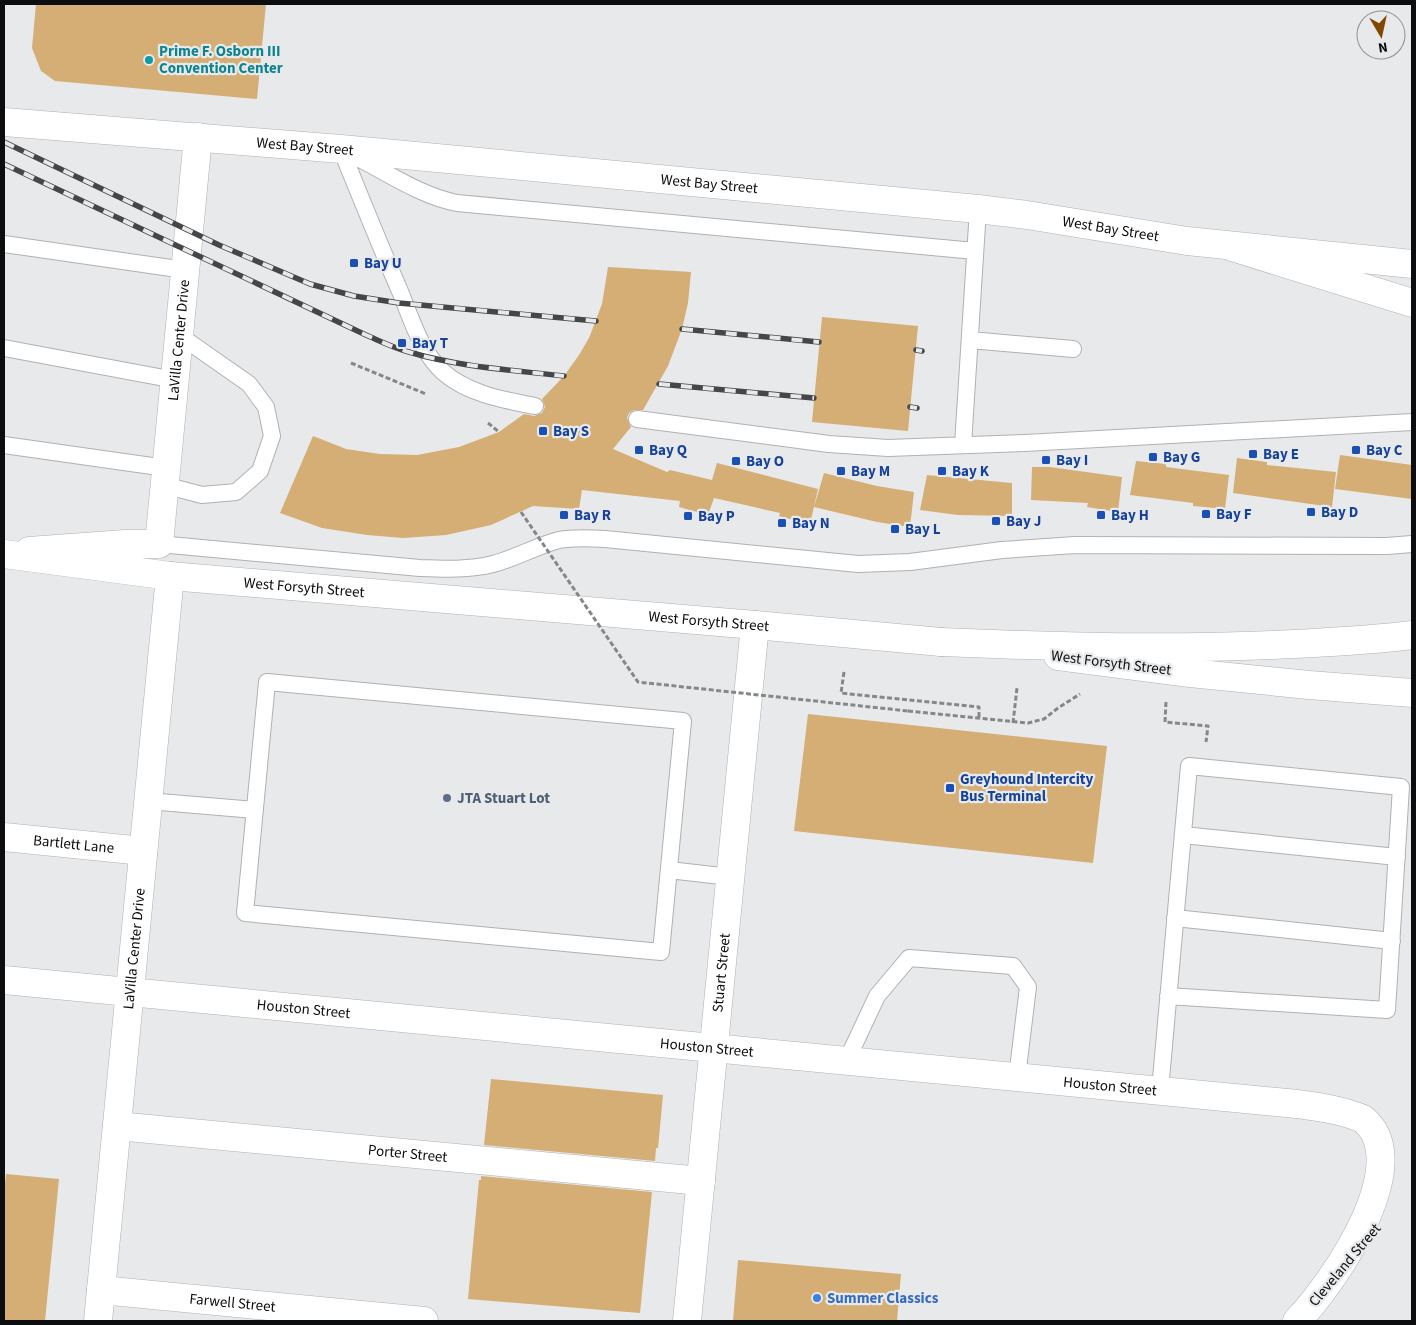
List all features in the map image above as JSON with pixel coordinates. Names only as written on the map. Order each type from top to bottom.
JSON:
[{"type":"main road","name":"West Bay Street","points":[[4,122],[341,149],[978,209],[1232,247],[1412,264]]},
{"type":"main road","name":"LaVilla Center Drive","points":[[159,544],[198,137]]},
{"type":"main road","points":[[1232,247],[1412,303]]},
{"type":"main road","points":[[4,553],[125,544],[159,544]]},
{"type":"main road","name":"West Forsyth Street","points":[[4,553],[170,576],[941,642],[1190,673],[1412,693]]},
{"type":"main road","name":"LaVilla Center Drive","points":[[98,1321],[170,576]]},
{"type":"main road","name":"Stuart Street","points":[[687,1321],[755,625]]},
{"type":"main road","points":[[941,642],[1071,647],[1175,648],[1277,644],[1412,635]]},
{"type":"main road","name":"Bartlett Lane","points":[[4,838],[143,851]]},
{"type":"main road","name":"Houston Street","points":[[4,980],[1297,1104],[1345,1113],[1364,1119],[1390,1137],[1398,1149]]},
{"type":"main road","name":"Porter Street","points":[[117,1126],[701,1181]]},
{"type":"main road","name":"Cleveland Street","points":[[1297,1321],[1375,1235],[1394,1199],[1399,1181],[1398,1149]]},
{"type":"main road","name":"Farwell Street","points":[[101,1290],[424,1321]]},
{"type":"lane","points":[[341,149],[430,195],[457,203],[975,251]]},
{"type":"lane","points":[[341,149],[427,354],[445,374],[457,381],[501,400],[535,406]]},
{"type":"lane","points":[[963,445],[978,209]]},
{"type":"lane","points":[[4,244],[185,270]]},
{"type":"lane","points":[[4,445],[165,476],[202,495],[236,492],[260,471],[272,436],[266,407],[249,384],[178,335]]},
{"type":"lane","points":[[970,340],[1073,349]]},
{"type":"lane","points":[[4,348],[175,380]]},
{"type":"lane","points":[[636,419],[829,444],[888,448],[1412,422]]},
{"type":"lane","points":[[159,544],[445,569],[470,568],[492,564],[561,540],[582,538],[858,564],[910,562],[1002,550],[1075,545],[1412,544]]},
{"type":"lane","points":[[267,682],[683,721],[661,952],[245,913],[255,810],[267,682]]},
{"type":"lane","points":[[1160,1090],[1168,996],[1189,766],[1401,787],[1387,1010],[1168,996]]},
{"type":"lane","points":[[148,801],[255,810]]},
{"type":"lane","points":[[1183,835],[1397,857]]},
{"type":"lane","points":[[669,870],[730,877]]},
{"type":"lane","points":[[1175,918],[1392,940]]},
{"type":"lane","points":[[847,1060],[878,996],[910,958],[1013,966],[1028,987],[1017,1077]]},
{"type":"path","points":[[352,363],[434,397]]},
{"type":"path","points":[[521,512],[638,682],[1013,723],[1044,720],[1058,708],[1080,694]]},
{"type":"path","points":[[844,672],[842,693],[979,707],[979,718]]},
{"type":"path","points":[[1013,723],[1017,688]]},
{"type":"path","points":[[1166,702],[1165,722],[1208,726],[1204,767]]},
{"type":"building","name":"Prime F. Osborn III Convention Center","points":[[36,4],[266,4],[257,99],[55,81],[41,71],[32,48]]},
{"type":"building","points":[[608,267],[691,272],[688,303],[682,329],[668,366],[643,410],[634,410],[629,413],[627,418],[631,427],[613,449],[667,472],[670,470],[712,480],[717,463],[818,489],[810,524],[779,516],[780,513],[714,498],[708,515],[679,507],[680,501],[582,490],[579,509],[533,506],[491,525],[446,535],[403,538],[367,535],[322,528],[280,513],[313,436],[346,449],[380,454],[417,455],[459,447],[499,432],[524,414],[534,416],[542,413],[545,407],[542,399],[564,376],[589,338],[602,304]]},
{"type":"building","points":[[822,317],[918,326],[908,431],[812,422]]},
{"type":"building","points":[[1340,455],[1412,465],[1412,499],[1335,489]]},
{"type":"building","points":[[1237,458],[1267,462],[1267,465],[1336,472],[1332,507],[1233,493]]},
{"type":"building","points":[[1136,461],[1229,475],[1225,509],[1193,506],[1193,503],[1130,495]]},
{"type":"building","points":[[1032,467],[1050,467],[1122,477],[1118,512],[1087,507],[1088,503],[1031,500]]},
{"type":"building","points":[[824,473],[877,486],[914,492],[910,527],[877,522],[814,507]]},
{"type":"building","points":[[927,475],[1012,483],[1012,516],[958,515],[920,510]]},
{"type":"building","name":"Greyhound Intercity Bus Terminal","points":[[808,714],[1107,746],[1093,863],[794,831]]},
{"type":"building","points":[[491,1079],[663,1095],[655,1161],[484,1145]]},
{"type":"building","points":[[6,1174],[59,1179],[45,1321],[4,1321],[4,1195]]},
{"type":"building","points":[[481,1176],[652,1192],[640,1313],[468,1299],[479,1180],[481,1180]]},
{"type":"building","name":"Summer Classics","points":[[738,1260],[901,1274],[897,1321],[733,1321]]},
{"type":"railway","points":[[4,142],[219,245],[310,284],[354,296],[399,303],[596,321]]},
{"type":"railway","points":[[4,164],[392,346],[428,357],[466,365],[564,376]]},
{"type":"railway","points":[[682,329],[819,342]]},
{"type":"railway","points":[[916,350],[922,351]]},
{"type":"railway","points":[[659,384],[814,398]]},
{"type":"railway","points":[[910,407],[917,408]]},
{"type":"place","name":"Prime F. Osborn III Convention Center","points":[[149,60]]},
{"type":"place","name":"Bay U","points":[[354,263]]},
{"type":"place","name":"Bay T","points":[[402,343]]},
{"type":"place","name":"Bay S","points":[[543,431]]},
{"type":"place","name":"Bay Q","points":[[639,450]]},
{"type":"place","name":"Bay C","points":[[1356,450]]},
{"type":"place","name":"Bay E","points":[[1253,454]]},
{"type":"place","name":"Bay G","points":[[1153,457]]},
{"type":"place","name":"Bay I","points":[[1046,460]]},
{"type":"place","name":"Bay O","points":[[736,461]]},
{"type":"place","name":"Bay M","points":[[841,471]]},
{"type":"place","name":"Bay K","points":[[942,471]]},
{"type":"place","name":"Bay D","points":[[1311,512]]},
{"type":"place","name":"Bay F","points":[[1206,514]]},
{"type":"place","name":"Bay R","points":[[564,515]]},
{"type":"place","name":"Bay H","points":[[1101,515]]},
{"type":"place","name":"Bay P","points":[[688,516]]},
{"type":"place","name":"Bay J","points":[[996,521]]},
{"type":"place","name":"Bay N","points":[[782,523]]},
{"type":"place","name":"Bay L","points":[[895,529]]},
{"type":"place","name":"Greyhound Intercity Bus Terminal","points":[[950,788]]},
{"type":"place","name":"JTA Stuart Lot","points":[[447,798]]},
{"type":"place","name":"Summer Classics","points":[[817,1298]]}]
